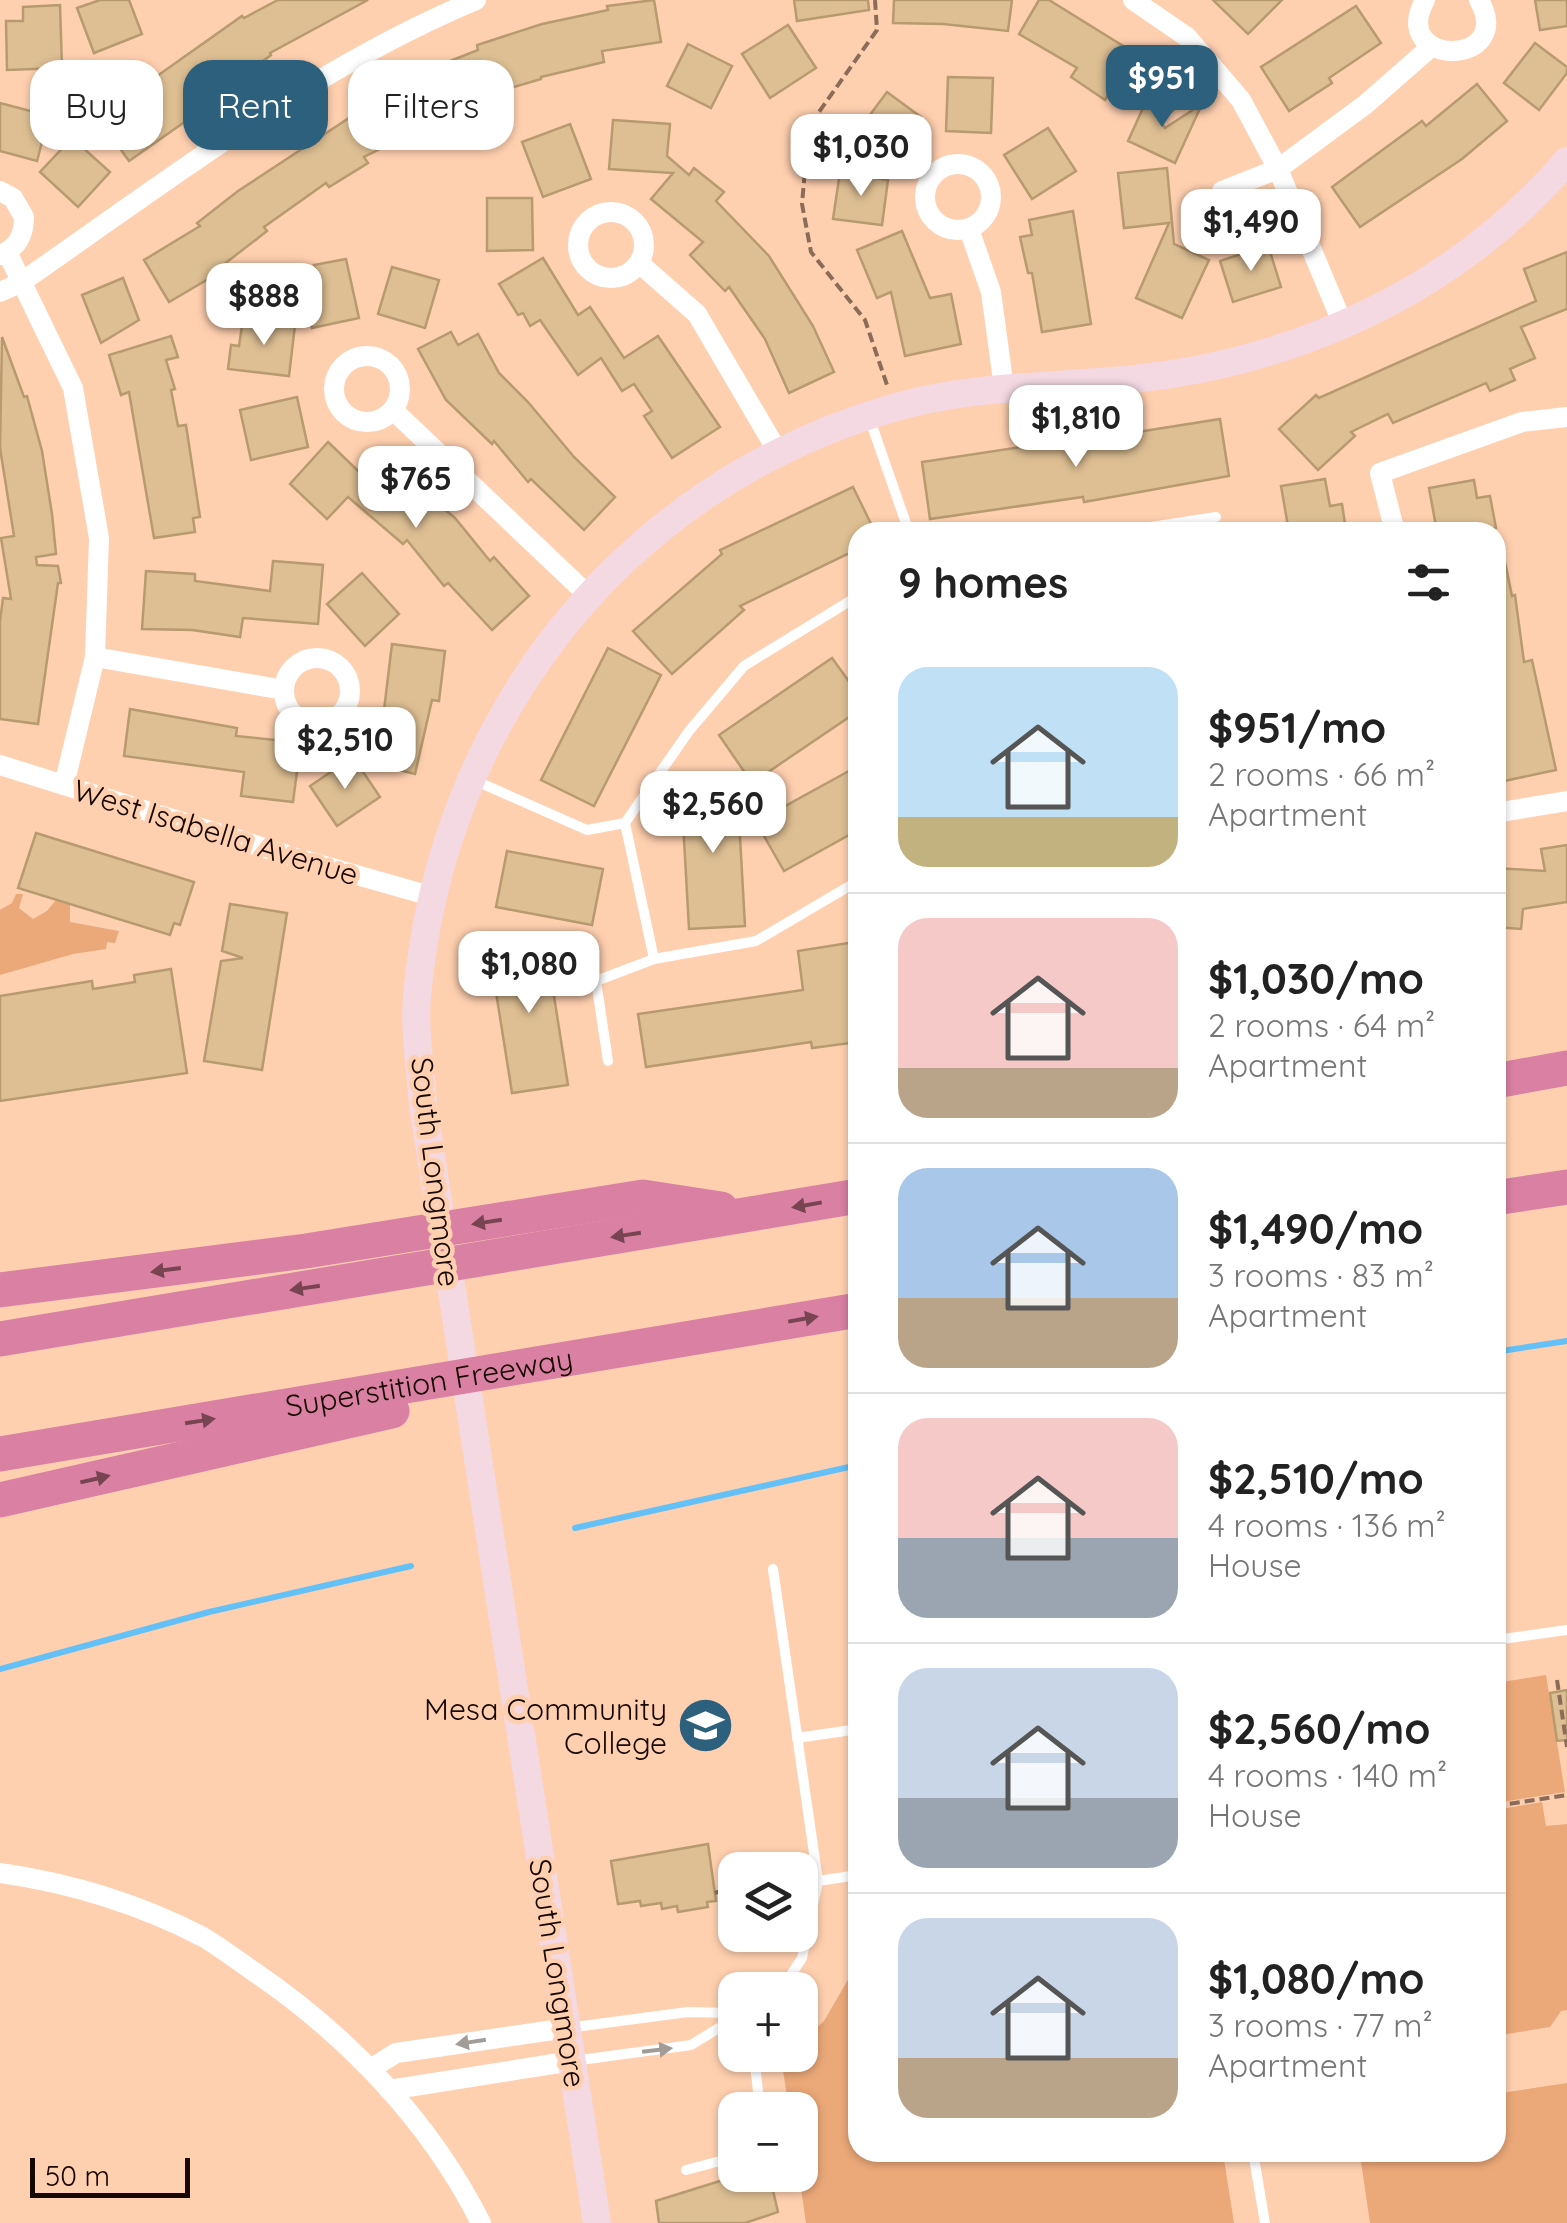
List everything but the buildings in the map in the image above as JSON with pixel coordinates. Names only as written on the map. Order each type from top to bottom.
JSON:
[{"type":"highway","points":[[1506,1082],[1567,1072]]},
{"type":"highway","points":[[1506,1196],[1567,1186]]},
{"type":"highway","points":[[0,1290],[287,1254],[643,1197],[757,1214]]},
{"type":"highway","points":[[0,1339],[848,1198]]},
{"type":"highway","points":[[1506,1207],[1567,1201]]},
{"type":"highway","name":"Superstition Freeway","points":[[0,1454],[848,1312]]},
{"type":"highway","points":[[0,1500],[749,1329]]},
{"type":"street","points":[[10,287],[282,100],[408,28],[476,0]]},
{"type":"street","points":[[1134,0],[1186,36],[1241,100],[1278,169],[1344,326]]},
{"type":"street","points":[[1425,0],[1420,29],[1432,46],[1452,53],[1474,45],[1486,26],[1480,0]]},
{"type":"street","points":[[1222,191],[1278,169],[1366,104],[1432,46]]},
{"type":"street","name":"South Longmore","points":[[597,2223],[423,1105],[417,1000],[434,897],[470,779],[503,714],[547,644],[588,596],[673,516],[778,452],[881,412],[1004,388],[1209,369],[1344,326],[1406,293],[1474,246],[1565,169]]},
{"type":"street","points":[[0,191],[12,198],[24,217],[20,240],[4,254],[10,287],[73,388],[99,538],[95,657],[64,786]]},
{"type":"street","points":[[969,229],[991,292],[1004,388]]},
{"type":"street","points":[[638,263],[696,314],[778,452]]},
{"type":"street","points":[[393,410],[588,596]]},
{"type":"street","points":[[1392,522],[1380,473],[1522,422],[1567,416]]},
{"type":"street","points":[[95,657],[284,690]]},
{"type":"street","name":"West Isabella Avenue","points":[[0,765],[434,897]]},
{"type":"street","points":[[1506,811],[1567,801]]},
{"type":"street","points":[[0,1873],[109,1897],[204,1938],[309,2012],[372,2068],[460,2180],[481,2223]]},
{"type":"street","points":[[372,2068],[396,2053],[567,2028]]},
{"type":"street","points":[[389,2090],[572,2061]]},
{"type":"lane","points":[[881,412],[907,522]]},
{"type":"lane","points":[[1192,522],[1216,518]]},
{"type":"lane","points":[[470,779],[587,830],[624,823],[689,731],[744,666],[848,602]]},
{"type":"lane","points":[[624,823],[654,959]]},
{"type":"lane","points":[[608,1061],[596,981],[654,959],[756,942],[848,887]]},
{"type":"lane","points":[[773,1569],[814,1852]]},
{"type":"lane","points":[[1506,1638],[1567,1630]]},
{"type":"lane","points":[[797,1738],[848,1730]]},
{"type":"lane","points":[[818,1881],[848,1876]]},
{"type":"lane","points":[[567,2028],[688,2012],[718,2015]]},
{"type":"lane","points":[[572,2061],[691,2045],[718,2027]]},
{"type":"lane","points":[[686,2170],[718,2162]]},
{"type":"lane","points":[[1255,2162],[1265,2223]]},
{"type":"path","points":[[875,0],[877,30],[809,126],[802,204],[812,252],[865,320],[881,412]]},
{"type":"path","points":[[1557,1680],[1567,1748]]},
{"type":"path","points":[[1506,1804],[1567,1795]]},
{"type":"shaded area","points":[[16,894],[23,894],[19,908],[33,919],[56,900],[70,902],[70,922],[119,931],[115,943],[107,942],[106,949],[73,954],[0,975],[0,910],[12,903]]},
{"type":"shaded area","points":[[1546,1675],[1565,1792],[1506,1801],[1506,1681]]},
{"type":"shaded area","points":[[1542,1802],[1546,1826],[1567,1824],[1567,2010],[1561,2011],[1550,2027],[1506,2034],[1506,1808]]},
{"type":"shaded area","points":[[848,1980],[848,2162],[1224,2162],[1234,2223],[806,2223],[801,2192],[818,2192],[818,2092],[786,2092],[783,2072],[818,2072],[818,2026]]},
{"type":"shaded area","points":[[1567,2083],[1567,2223],[1370,2223],[1361,2162],[1506,2162],[1506,2092]]},
{"type":"waterway","points":[[1506,1350],[1567,1341]]},
{"type":"waterway","points":[[575,1528],[848,1467]]},
{"type":"waterway","points":[[0,1669],[209,1612],[411,1566]]},
{"type":"place","name":"Mesa Community College","points":[[706,1726]]}]
